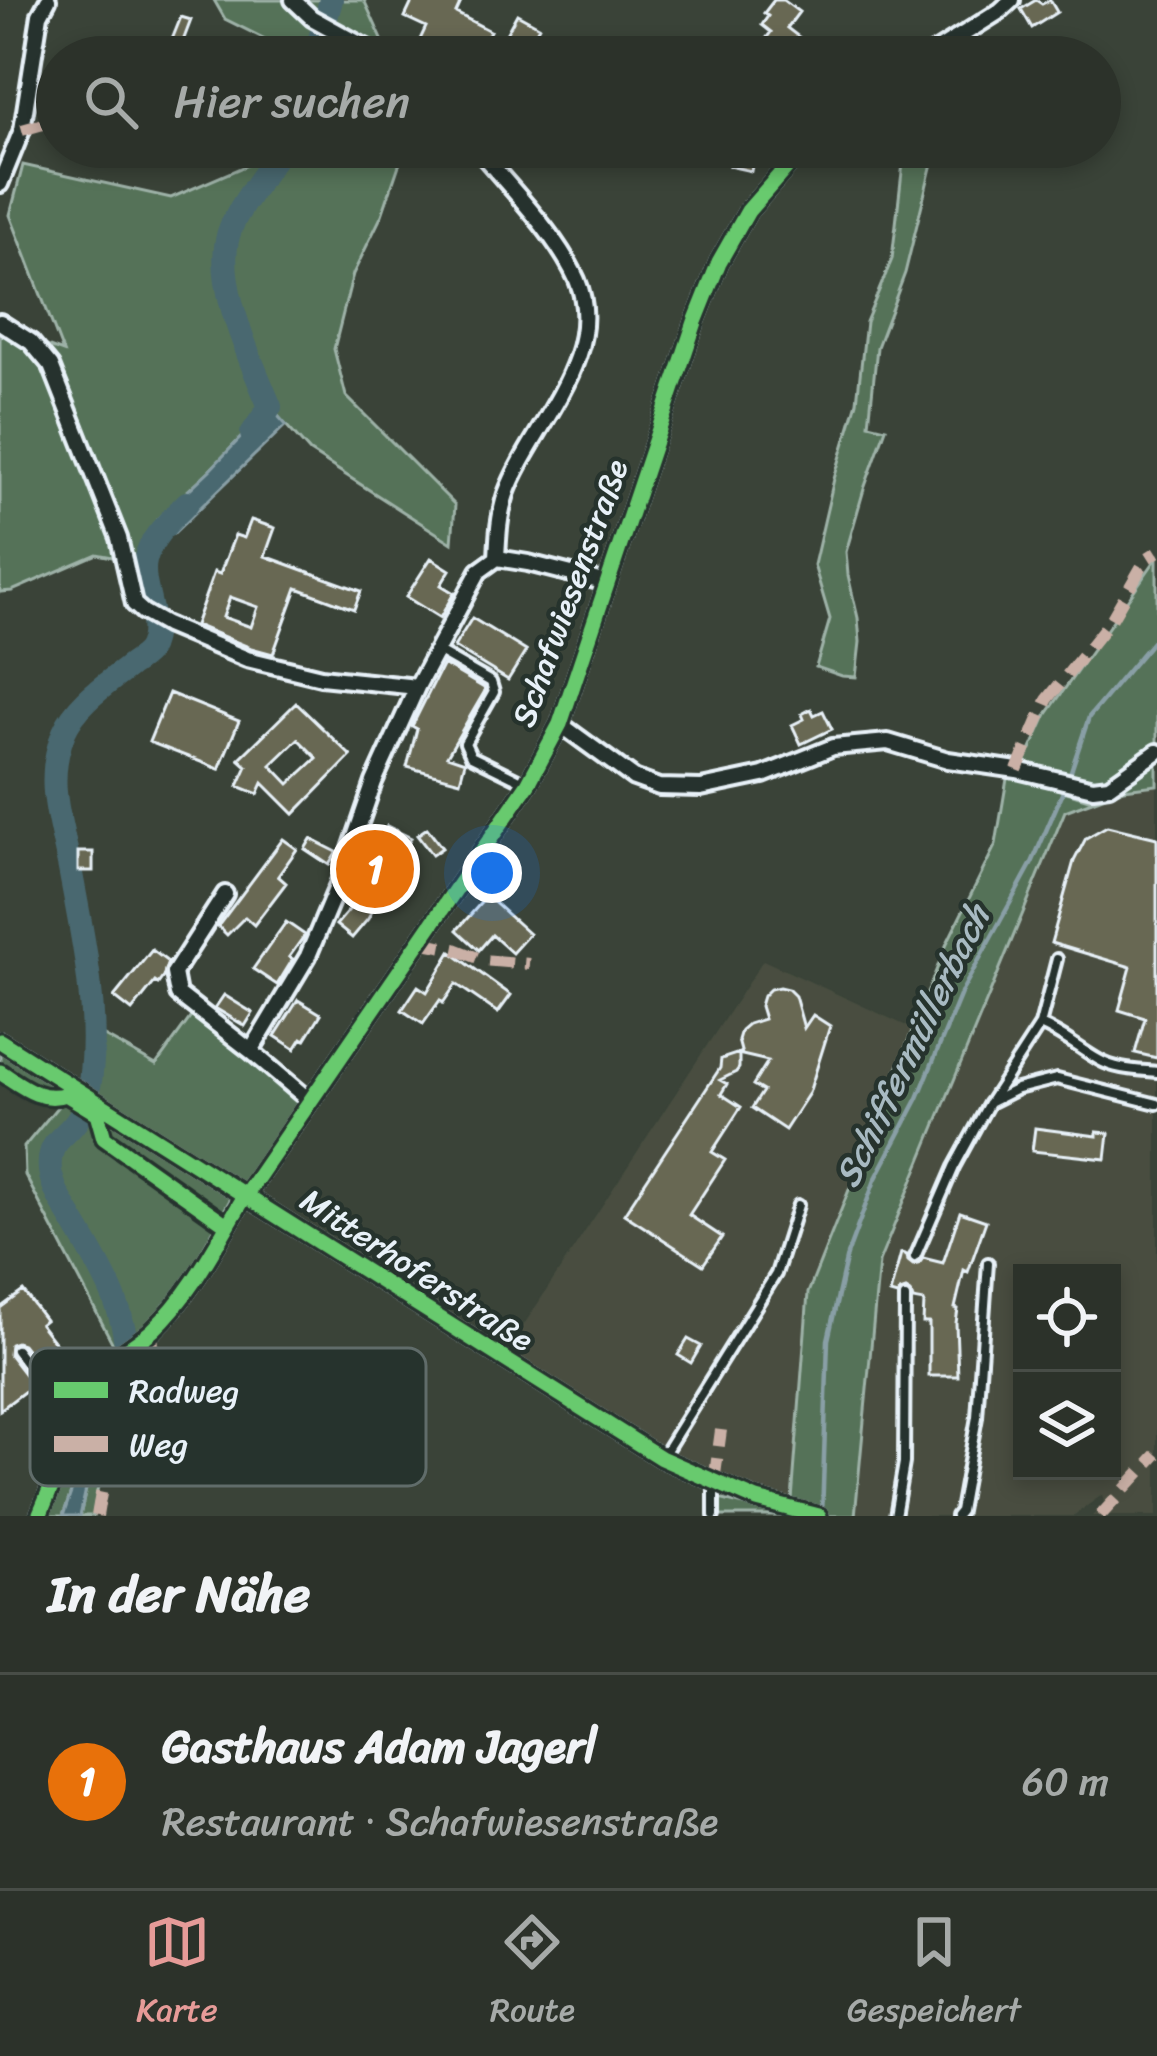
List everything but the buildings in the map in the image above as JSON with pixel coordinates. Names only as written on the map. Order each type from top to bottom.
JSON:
[{"type":"street","points":[[37,36],[48,0]]},
{"type":"street","points":[[293,0],[342,36]]},
{"type":"street","points":[[960,36],[1012,0]]},
{"type":"street","points":[[0,184],[22,130],[36,41]]},
{"type":"street","points":[[251,1051],[308,956],[374,782],[417,687],[479,572],[497,558],[498,522],[507,490],[574,368],[583,336],[586,308],[566,259],[493,168]]},
{"type":"street","name":"Schafwiesenstraße","points":[[128,1348],[152,1331],[182,1297],[245,1196],[528,784],[560,724],[719,262],[748,211],[786,168]]},
{"type":"street","points":[[0,322],[32,341],[51,366],[119,538],[134,604],[143,612],[247,659],[321,677],[417,687]]},
{"type":"street","name":"Schafwiesenstraße","points":[[497,558],[607,583]]},
{"type":"street","points":[[560,724],[634,778],[659,787],[701,788],[763,775],[833,747],[888,742],[948,760],[1017,770],[1082,787],[1109,786],[1157,752]]},
{"type":"street","points":[[225,894],[175,973],[178,994],[310,1101]]},
{"type":"street","name":"Mitterhoferstraße","points":[[0,1041],[661,1459],[757,1500],[819,1516]]},
{"type":"street","name":"Schafwiesenstraße","points":[[39,1516],[51,1486]]},
{"type":"lane","points":[[436,651],[491,682],[494,692],[465,743],[471,756],[528,784]]},
{"type":"lane","points":[[915,1257],[954,1167],[1040,1025],[1057,959]]},
{"type":"lane","points":[[1040,1025],[1063,1034],[1102,1062],[1157,1072]]},
{"type":"lane","points":[[989,1103],[1017,1089],[1057,1079],[1157,1104]]},
{"type":"lane","points":[[661,1459],[776,1274],[798,1205]]},
{"type":"lane","points":[[956,1516],[977,1418],[988,1263]]},
{"type":"lane","points":[[895,1516],[904,1462],[905,1298]]},
{"type":"lane","points":[[16,1349],[30,1366]]},
{"type":"lane","points":[[714,1482],[714,1516]]},
{"type":"shaded area","points":[[1157,785],[1157,1516],[1092,1516],[1104,1504],[1102,1495],[1073,1516],[855,1516],[878,1262],[1065,810],[1124,789]]},
{"type":"shaded area","points":[[763,960],[913,1029],[808,1293],[792,1500],[694,1467],[632,1435],[506,1352]]},
{"type":"green space","points":[[214,0],[364,0],[380,36],[259,36],[225,19]]},
{"type":"green space","points":[[23,165],[171,198],[240,168],[398,168],[382,215],[353,274],[334,349],[346,396],[455,505],[452,543],[310,452],[270,407],[157,519],[144,563],[97,554],[0,592],[0,329],[63,352],[10,215]]},
{"type":"green space","points":[[902,168],[931,168],[905,273],[877,347],[869,424],[886,428],[846,552],[860,642],[856,677],[842,676],[816,667],[830,619],[814,565],[857,402],[866,322],[892,259]]},
{"type":"green space","points":[[1157,558],[1157,785],[1124,789],[1065,811],[879,1262],[855,1516],[801,1516],[792,1500],[808,1293],[947,943],[996,844],[1008,773],[1092,800],[1086,785],[1022,769],[1047,714]]},
{"type":"green space","points":[[201,1003],[308,1090],[243,1186],[96,1091],[88,1027],[156,1065]]},
{"type":"green space","points":[[0,1051],[57,1088],[54,1094],[40,1093],[0,1068]]},
{"type":"green space","points":[[68,1094],[231,1198],[181,1288],[118,1348],[25,1175],[24,1147]]},
{"type":"green space","points":[[59,1486],[73,1486],[63,1516],[49,1516]]},
{"type":"green space","points":[[87,1486],[98,1486],[93,1516],[80,1516]]},
{"type":"green space","points":[[711,1497],[789,1516],[711,1516]]},
{"type":"water","points":[[270,407],[286,425],[173,534],[157,520],[210,470]]},
{"type":"water","points":[[73,1486],[87,1486],[80,1516],[63,1516]]},
{"type":"waterway","points":[[321,36],[331,0]]},
{"type":"waterway","points":[[252,434],[270,407],[229,294],[226,247],[236,217],[268,168]]},
{"type":"waterway","points":[[127,1348],[119,1310],[103,1272],[58,1195],[50,1170],[55,1145],[83,1107],[93,1048],[88,973],[56,803],[55,769],[64,732],[76,713],[148,651],[153,629],[145,561],[156,537],[187,503]]},
{"type":"waterway","name":"Schiffermüllerbach","points":[[1069,777],[1089,717],[1157,636]]},
{"type":"waterway","name":"Schiffermüllerbach","points":[[822,1516],[828,1340],[847,1255],[875,1180],[918,1098],[962,991],[1032,863],[1065,787]]},
{"type":"marked path","points":[[22,130],[36,126]]},
{"type":"marked path","points":[[1017,770],[1047,700],[1111,620],[1146,559],[1157,552]]},
{"type":"marked path","points":[[419,942],[483,960],[529,964]]},
{"type":"marked path","points":[[152,1331],[153,1348]]},
{"type":"marked path","points":[[714,1482],[721,1430]]},
{"type":"marked path","points":[[1100,1516],[1157,1454]]},
{"type":"marked path","points":[[97,1516],[103,1486]]},
{"type":"cycle path","points":[[129,1348],[153,1330],[192,1283],[245,1196],[528,784],[560,724],[719,262],[748,211],[786,168]]},
{"type":"cycle path","points":[[0,1041],[661,1458],[757,1500],[819,1516]]},
{"type":"cycle path","points":[[0,1072],[31,1091],[66,1094],[97,1113],[104,1138],[227,1225]]},
{"type":"cycle path","points":[[39,1516],[51,1486]]},
{"type":"place","name":"Gasthaus Adam Jagerl","points":[[375,869]]}]
